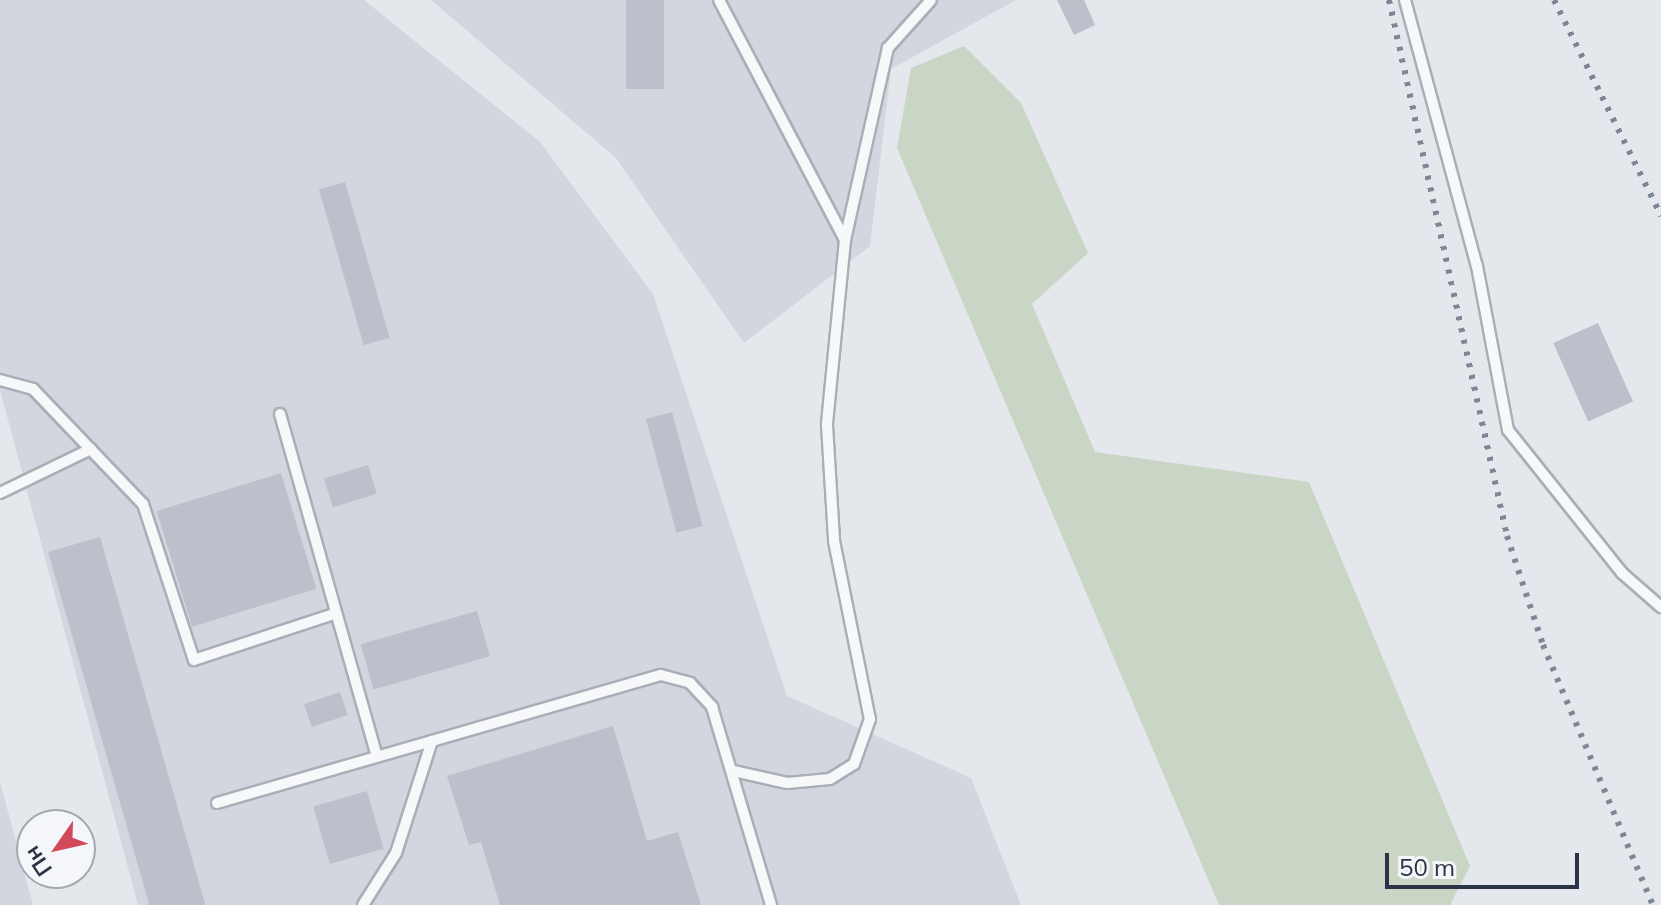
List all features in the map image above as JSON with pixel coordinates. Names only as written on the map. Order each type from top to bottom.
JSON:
[{"type":"lane","points":[[719,0],[845,240]]},
{"type":"lane","points":[[734,771],[787,783],[830,779],[854,764],[870,719],[831,497],[827,425],[845,240],[888,48],[931,0]]},
{"type":"lane","points":[[1405,0],[1477,266],[1508,430],[1622,573],[1661,607]]},
{"type":"lane","points":[[0,380],[33,389],[143,504],[194,660],[334,614]]},
{"type":"lane","points":[[280,414],[334,614],[377,757]]},
{"type":"lane","points":[[0,493],[91,449]]},
{"type":"lane","points":[[217,803],[661,675],[690,683],[712,707],[734,771],[771,905]]},
{"type":"lane","points":[[363,905],[396,853],[432,741]]},
{"type":"shaded area","points":[[0,0],[364,0],[540,142],[653,294],[787,696],[971,778],[1021,905],[138,905],[0,390]]},
{"type":"shaded area","points":[[431,0],[1016,0],[891,69],[870,246],[744,343],[616,158]]},
{"type":"shaded area","points":[[0,782],[16,842],[16,889],[29,889],[33,905],[0,905]]},
{"type":"green space","points":[[964,46],[1021,103],[1088,253],[1032,304],[1095,452],[1309,482],[1470,866],[1450,905],[1219,905],[897,148],[911,68]]},
{"type":"building","points":[[626,0],[664,0],[664,89],[626,89]]},
{"type":"building","points":[[1057,0],[1084,0],[1095,25],[1074,35]]},
{"type":"building","points":[[345,182],[390,338],[364,345],[319,189]]},
{"type":"building","points":[[1598,323],[1633,402],[1588,421],[1553,343]]},
{"type":"building","points":[[672,412],[703,526],[676,533],[646,419]]},
{"type":"building","points":[[368,465],[377,494],[333,507],[324,478]]},
{"type":"building","points":[[281,473],[316,589],[192,627],[157,511]]},
{"type":"building","points":[[100,537],[205,904],[149,905],[48,552]]},
{"type":"building","points":[[477,611],[490,656],[374,690],[361,644]]},
{"type":"building","points":[[340,692],[348,715],[312,727],[304,704]]},
{"type":"building","points":[[613,726],[647,841],[678,832],[701,905],[500,905],[481,842],[469,845],[447,776]]},
{"type":"building","points":[[367,791],[384,849],[330,864],[313,806]]},
{"type":"railway","points":[[1389,0],[1507,536],[1543,645],[1653,905]]},
{"type":"railway","points":[[1554,0],[1661,216]]}]
